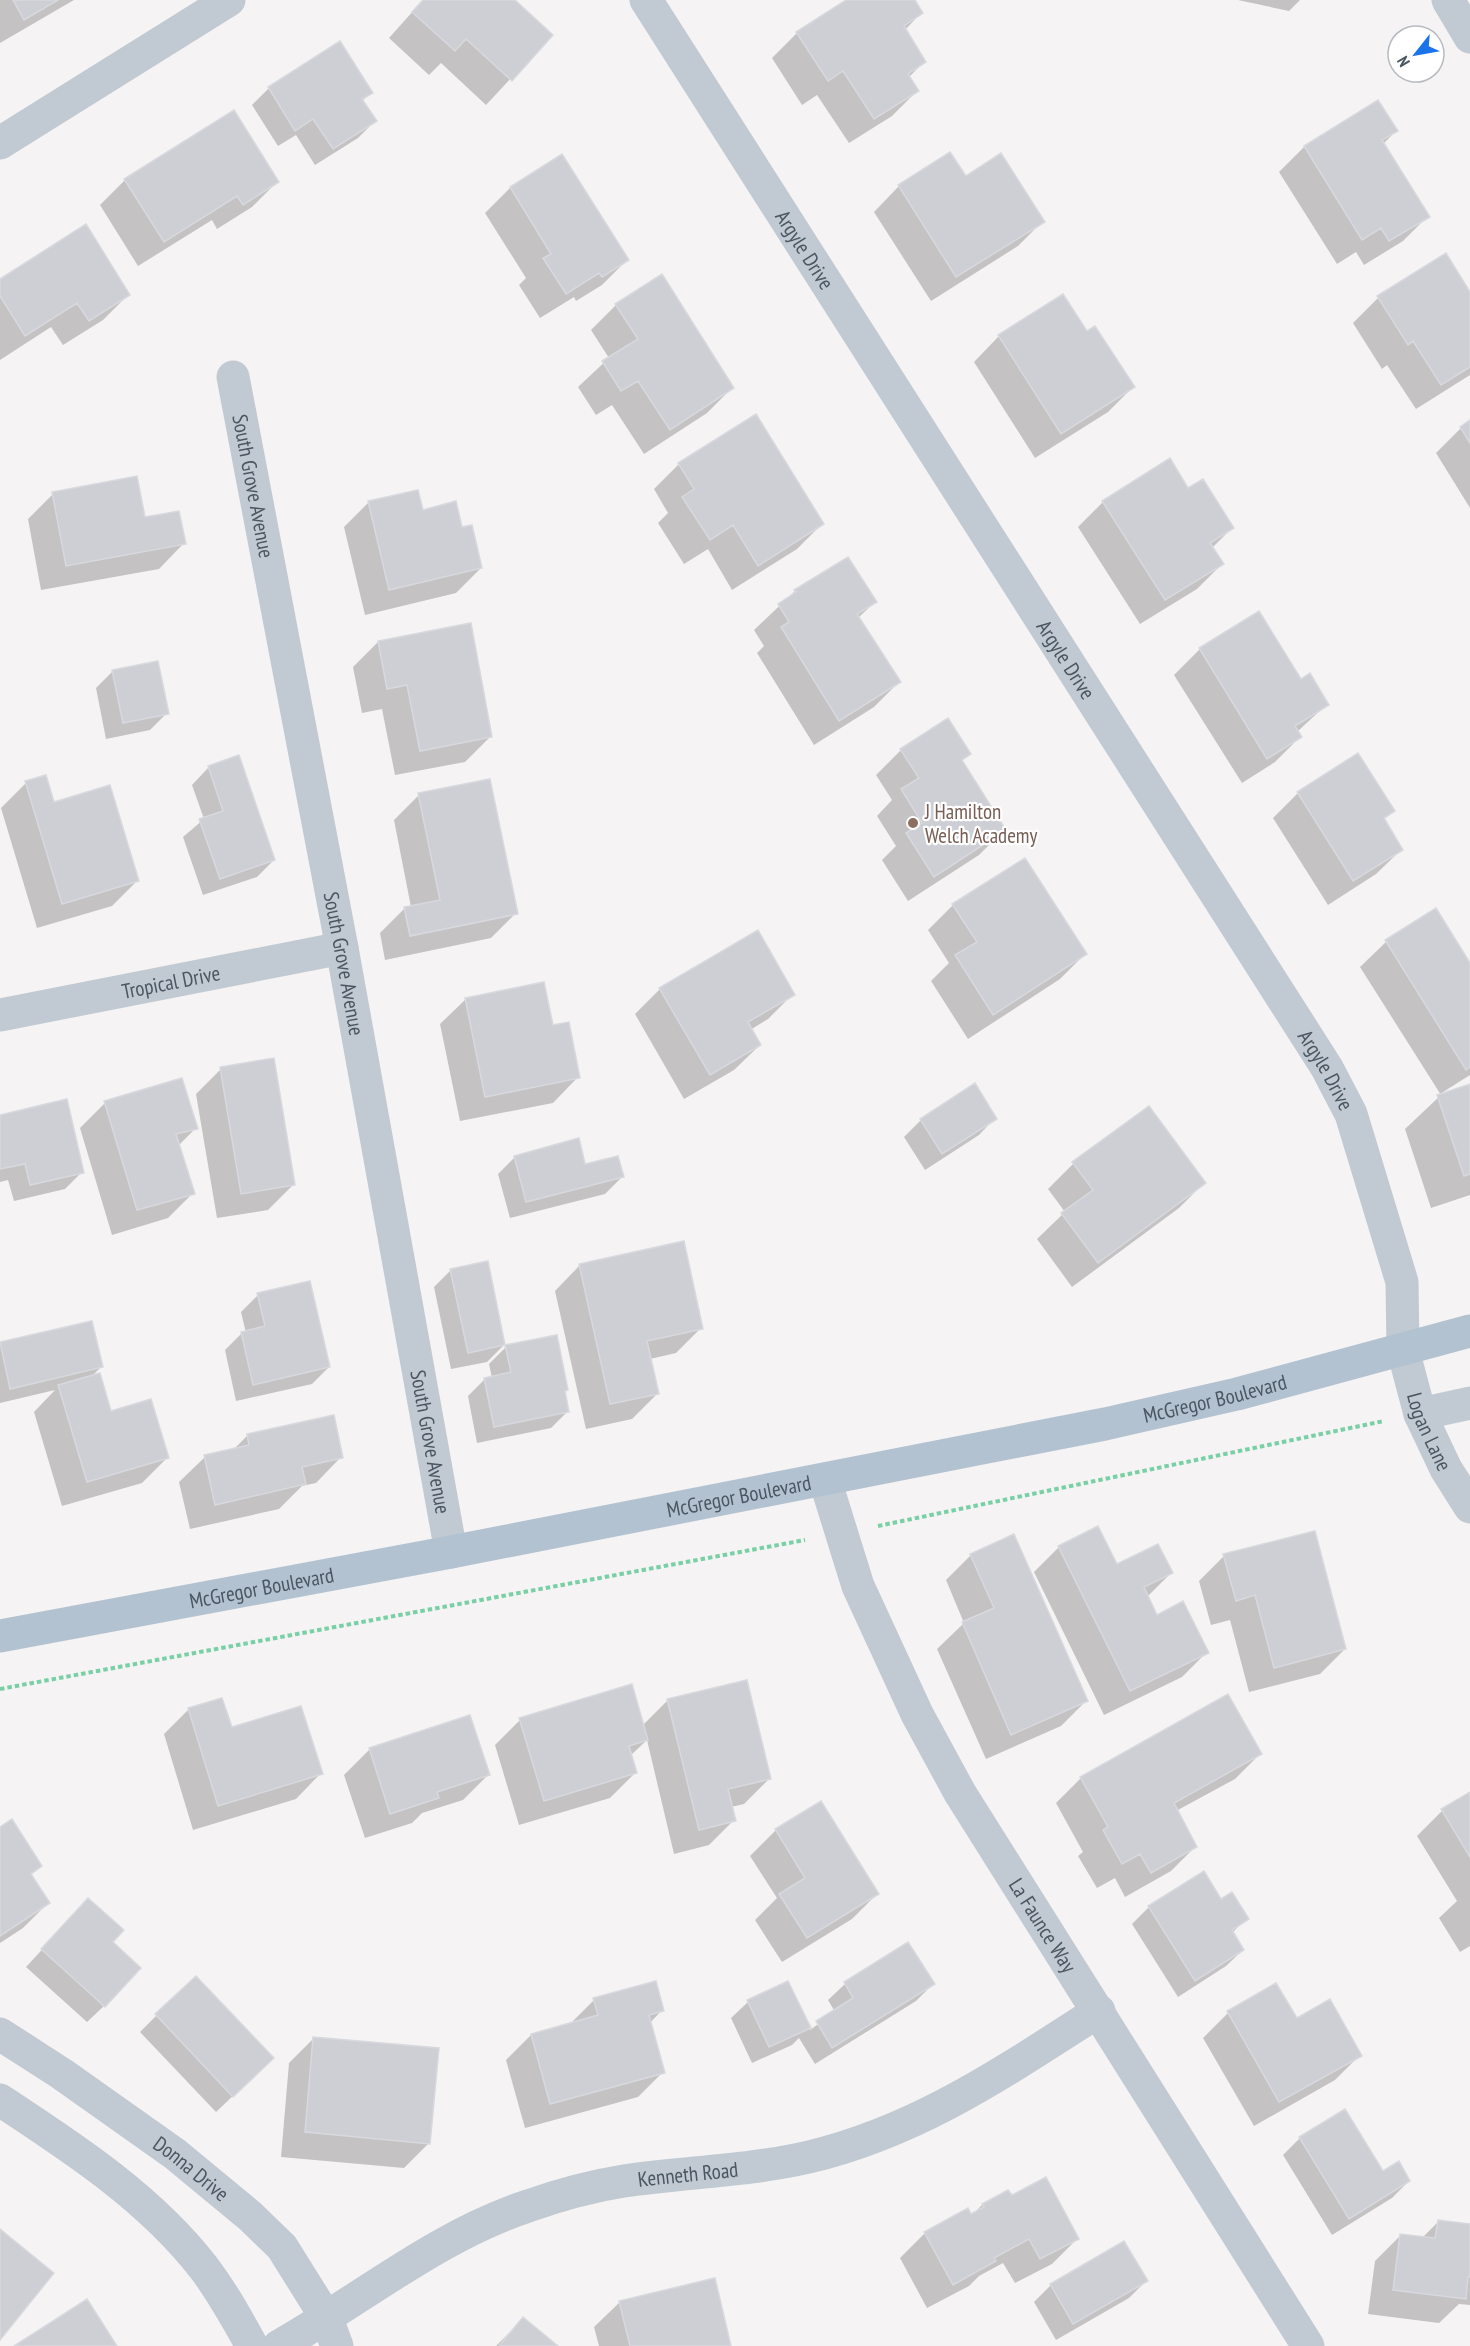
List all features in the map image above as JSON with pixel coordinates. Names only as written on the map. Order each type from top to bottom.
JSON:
[{"type":"main road","name":"McGregor Boulevard","points":[[0,1636],[452,1552],[1105,1424],[1237,1394],[1470,1331]]},
{"type":"street","points":[[0,143],[229,0]]},
{"type":"street","name":"Argyle Drive","points":[[646,0],[1327,1068],[1351,1114],[1402,1282],[1403,1350]]},
{"type":"street","points":[[1448,0],[1470,37]]},
{"type":"street","name":"South Grove Avenue","points":[[233,377],[342,948],[452,1552]]},
{"type":"street","name":"Tropical Drive","points":[[0,1016],[342,948]]},
{"type":"street","name":"Logan Lane","points":[[1403,1350],[1420,1414],[1446,1468],[1470,1507]]},
{"type":"street","points":[[1420,1414],[1470,1403]]},
{"type":"street","name":"La Faunce Way","points":[[825,1480],[858,1586],[922,1724],[960,1793],[1308,2346]]},
{"type":"street","name":"Kenneth Road","points":[[279,2346],[332,2332],[432,2250],[478,2225],[526,2206],[622,2181],[807,2157],[851,2146],[894,2131],[979,2088],[1099,2011]]},
{"type":"street","name":"Donna Drive","points":[[0,2034],[62,2074],[175,2154],[250,2216],[282,2247],[332,2332]]},
{"type":"street","points":[[0,2100],[59,2139],[141,2201],[164,2223],[204,2268],[230,2305],[252,2346]]},
{"type":"path","points":[[0,1689],[840,1534],[1420,1414]]},
{"type":"building","points":[[13,0],[58,0],[24,20]]},
{"type":"building","points":[[423,0],[515,0],[553,35],[512,81],[466,39],[455,51],[412,12]]},
{"type":"building","points":[[846,0],[915,0],[923,13],[904,26],[926,62],[908,74],[919,91],[874,119],[843,71],[828,81],[796,32]]},
{"type":"building","points":[[340,41],[373,93],[362,99],[377,121],[333,149],[313,119],[295,131],[268,87]]},
{"type":"building","points":[[1378,100],[1398,131],[1382,140],[1430,217],[1389,241],[1381,228],[1362,240],[1304,146]]},
{"type":"building","points":[[234,110],[279,182],[243,205],[237,196],[164,242],[124,179]]},
{"type":"building","points":[[950,152],[966,176],[1001,153],[1045,222],[956,277],[898,185]]},
{"type":"building","points":[[562,154],[629,260],[602,277],[599,273],[566,294],[543,258],[551,254],[510,187]]},
{"type":"building","points":[[86,224],[130,295],[89,321],[77,303],[25,336],[0,296],[0,279]]},
{"type":"building","points":[[1446,253],[1470,292],[1470,367],[1441,385],[1413,341],[1408,345],[1377,296]]},
{"type":"building","points":[[662,274],[734,388],[670,430],[638,381],[621,391],[602,361],[638,339],[615,304]]},
{"type":"building","points":[[1063,294],[1087,331],[1095,326],[1135,387],[1061,434],[998,335]]},
{"type":"building","points":[[756,414],[824,524],[758,566],[733,525],[710,540],[682,497],[694,489],[678,463]]},
{"type":"building","points":[[1470,420],[1470,443],[1460,427]]},
{"type":"building","points":[[1170,458],[1188,488],[1203,479],[1234,528],[1210,543],[1224,564],[1165,600],[1102,501]]},
{"type":"building","points":[[137,476],[145,517],[179,511],[186,544],[66,566],[52,492]]},
{"type":"building","points":[[418,490],[423,510],[456,501],[462,527],[472,525],[482,568],[389,590],[368,501]]},
{"type":"building","points":[[848,557],[877,602],[857,614],[901,682],[839,721],[781,627],[789,622],[778,604],[796,592],[794,590]]},
{"type":"building","points":[[1259,611],[1301,679],[1310,673],[1329,705],[1295,726],[1302,737],[1267,759],[1199,648]]},
{"type":"building","points":[[471,623],[492,737],[420,751],[407,685],[387,689],[378,641]]},
{"type":"building","points":[[158,661],[169,714],[123,723],[112,670]]},
{"type":"building","points":[[948,718],[971,754],[962,760],[1006,830],[934,877],[906,833],[922,823],[901,789],[919,778],[900,749]]},
{"type":"building","points":[[1358,753],[1395,811],[1384,818],[1403,850],[1353,881],[1297,792]]},
{"type":"building","points":[[239,755],[275,860],[220,879],[199,819],[223,811],[208,766]]},
{"type":"building","points":[[46,775],[54,802],[110,785],[139,881],[62,904],[25,781]]},
{"type":"building","points":[[490,779],[518,914],[410,936],[404,907],[440,900],[418,793]]},
{"type":"building","points":[[1025,858],[1087,954],[993,1015],[955,955],[977,942],[952,904]]},
{"type":"building","points":[[1436,908],[1470,963],[1470,1067],[1466,1070],[1385,940]]},
{"type":"building","points":[[758,930],[795,995],[748,1022],[761,1045],[710,1075],[659,988]]},
{"type":"building","points":[[544,982],[553,1025],[569,1022],[580,1078],[485,1097],[465,998]]},
{"type":"building","points":[[274,1058],[295,1185],[241,1194],[220,1067]]},
{"type":"building","points":[[182,1078],[198,1129],[176,1134],[195,1194],[137,1210],[104,1101]]},
{"type":"building","points":[[975,1083],[997,1119],[942,1154],[920,1119]]},
{"type":"building","points":[[1470,1084],[1470,1174],[1464,1176],[1437,1095]]},
{"type":"building","points":[[67,1099],[84,1173],[30,1185],[25,1164],[0,1169],[0,1115]]},
{"type":"building","points":[[1149,1106],[1206,1183],[1098,1263],[1061,1213],[1093,1190],[1072,1162]]},
{"type":"building","points":[[579,1138],[585,1164],[618,1156],[624,1177],[526,1202],[514,1156]]},
{"type":"building","points":[[684,1241],[703,1329],[647,1341],[659,1394],[610,1404],[579,1264]]},
{"type":"building","points":[[488,1261],[505,1345],[468,1353],[450,1269]]},
{"type":"building","points":[[310,1281],[330,1367],[253,1385],[241,1332],[265,1326],[257,1293]]},
{"type":"building","points":[[92,1321],[103,1367],[10,1389],[0,1342]]},
{"type":"building","points":[[557,1335],[568,1390],[565,1391],[569,1412],[494,1427],[484,1378],[511,1372],[505,1345]]},
{"type":"building","points":[[100,1373],[111,1411],[151,1399],[169,1458],[87,1482],[58,1385]]},
{"type":"building","points":[[334,1415],[343,1458],[302,1467],[306,1484],[215,1505],[204,1455],[249,1445],[247,1434]]},
{"type":"building","points":[[1098,1526],[1117,1564],[1158,1544],[1173,1573],[1144,1587],[1157,1615],[1183,1601],[1209,1653],[1130,1691],[1058,1546]]},
{"type":"building","points":[[1315,1531],[1346,1649],[1274,1668],[1255,1595],[1236,1601],[1223,1554]]},
{"type":"building","points":[[1014,1534],[1088,1701],[1011,1735],[962,1622],[994,1608],[970,1554]]},
{"type":"building","points":[[747,1680],[771,1779],[728,1789],[736,1821],[699,1830],[667,1699]]},
{"type":"building","points":[[632,1684],[648,1740],[629,1746],[637,1773],[544,1801],[519,1718]]},
{"type":"building","points":[[1228,1694],[1262,1754],[1174,1803],[1197,1847],[1151,1873],[1140,1854],[1122,1864],[1103,1830],[1108,1827],[1080,1777]]},
{"type":"building","points":[[222,1698],[232,1727],[301,1706],[323,1774],[218,1806],[188,1708]]},
{"type":"building","points":[[470,1715],[490,1775],[437,1792],[439,1798],[390,1814],[369,1748]]},
{"type":"building","points":[[1470,1792],[1470,1857],[1441,1809]]},
{"type":"building","points":[[821,1801],[879,1894],[807,1938],[779,1894],[805,1878],[775,1829]]},
{"type":"building","points":[[12,1819],[42,1866],[31,1874],[50,1903],[0,1936],[0,1827]]},
{"type":"building","points":[[1204,1871],[1221,1899],[1232,1892],[1249,1919],[1232,1930],[1244,1950],[1195,1981],[1148,1906]]},
{"type":"building","points":[[88,1898],[124,1930],[113,1942],[141,1968],[105,2007],[41,1949]]},
{"type":"building","points":[[908,1942],[935,1984],[832,2048],[816,2021],[853,1998],[844,1982]]},
{"type":"building","points":[[196,1976],[274,2058],[233,2097],[155,2014]]},
{"type":"building","points":[[656,1981],[664,2011],[649,2015],[665,2073],[550,2104],[531,2034],[598,2015],[593,1998]]},
{"type":"building","points":[[788,1981],[811,2028],[769,2047],[747,2000]]},
{"type":"building","points":[[1276,1983],[1297,2018],[1330,1999],[1362,2056],[1279,2102],[1227,2011]]},
{"type":"building","points":[[313,2037],[439,2048],[430,2144],[305,2132]]},
{"type":"building","points":[[1345,2109],[1383,2171],[1399,2161],[1410,2181],[1349,2219],[1299,2137]]},
{"type":"building","points":[[1046,2177],[1079,2239],[1040,2259],[1029,2239],[994,2258],[996,2261],[953,2285],[924,2232],[968,2208],[971,2214],[984,2207],[982,2204],[1008,2190],[1012,2195]]},
{"type":"building","points":[[1438,2220],[1470,2224],[1470,2277],[1468,2277],[1466,2299],[1393,2290],[1400,2234],[1435,2238]]},
{"type":"building","points":[[0,2229],[54,2273],[0,2340]]},
{"type":"building","points":[[1124,2241],[1148,2281],[1073,2324],[1050,2284]]},
{"type":"building","points":[[715,2278],[731,2346],[630,2346],[619,2301]]},
{"type":"building","points":[[87,2299],[117,2346],[14,2346]]},
{"type":"building","points":[[523,2317],[558,2346],[499,2346]]},
{"type":"place","name":"J Hamilton Welch Academy","points":[[913,823]]}]
